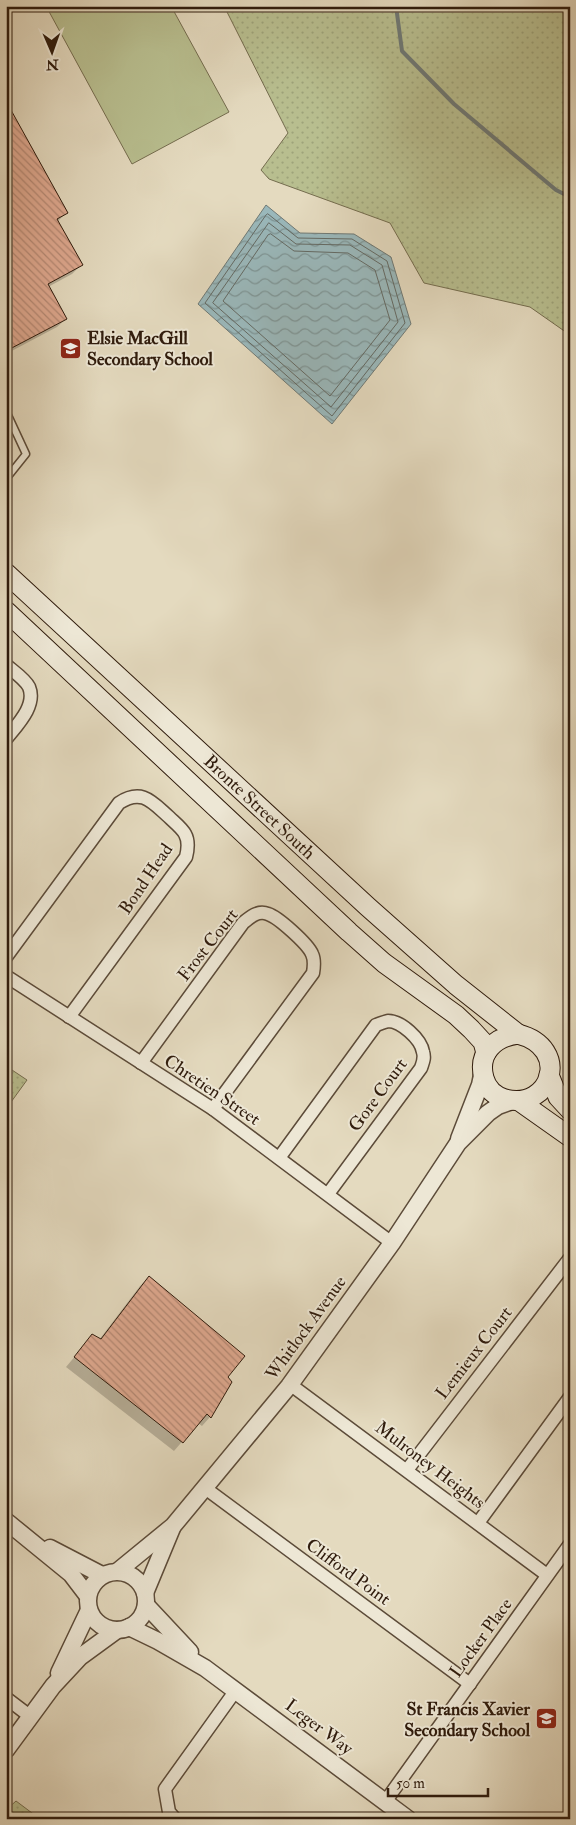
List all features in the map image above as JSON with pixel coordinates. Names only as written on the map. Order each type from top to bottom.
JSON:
[{"type":"main road","name":"Bronte Street South","points":[[6,573],[368,907],[456,985],[518,1034]]},
{"type":"main road","name":"Bronte Street South","points":[[6,611],[349,932],[384,963],[456,1015],[471,1029],[483,1042],[485,1062]]},
{"type":"main road","points":[[518,1034],[531,1037],[542,1045],[548,1056],[550,1069],[547,1082],[540,1092],[528,1099],[516,1101],[502,1098],[490,1091],[484,1078],[485,1062],[494,1043],[505,1036],[518,1034]]},
{"type":"main road","points":[[549,1075],[558,1097],[570,1110]]},
{"type":"main road","points":[[516,1101],[570,1137]]},
{"type":"street","points":[[6,665],[28,686],[31,697],[24,715],[6,739]]},
{"type":"street","name":"Bond Head","points":[[6,957],[119,803],[137,796],[150,799],[185,833],[188,845],[186,857],[69,1017]]},
{"type":"street","name":"Frost Court","points":[[141,1063],[243,923],[257,913],[268,913],[308,947],[313,955],[313,973],[214,1110]]},
{"type":"street","name":"Chretien Street","points":[[6,976],[214,1110],[392,1242]]},
{"type":"street","name":"Gore Court","points":[[279,1158],[376,1025],[388,1021],[406,1029],[420,1043],[423,1050],[424,1058],[421,1068],[328,1194]]},
{"type":"street","name":"Whitlock Avenue","points":[[110,1573],[173,1526],[291,1385],[392,1242],[458,1142],[480,1085],[485,1062]]},
{"type":"street","name":"Whitlock Avenue","points":[[458,1142],[488,1113],[498,1106],[516,1101]]},
{"type":"street","name":"Lemieux Court","points":[[407,1470],[570,1258]]},
{"type":"street","name":"Mulroney Heights","points":[[291,1385],[548,1575]]},
{"type":"street","points":[[478,1523],[570,1397]]},
{"type":"street","name":"Clifford Point","points":[[205,1488],[470,1684]]},
{"type":"street","points":[[6,1521],[22,1532],[71,1574],[88,1603],[93,1619],[108,1629],[123,1629]]},
{"type":"street","name":"Whitlock Avenue","points":[[146,1599],[173,1526]]},
{"type":"street","points":[[6,1750],[53,1686],[80,1657],[137,1622],[143,1614],[146,1599],[141,1584],[127,1573],[110,1573],[22,1532]]},
{"type":"street","name":"Locker Place","points":[[386,1802],[570,1544]]},
{"type":"street","points":[[53,1686],[88,1603],[90,1587],[110,1573]]},
{"type":"street","name":"Leger Way","points":[[146,1599],[205,1668]]},
{"type":"street","name":"Leger Way","points":[[123,1629],[158,1641],[205,1668],[408,1819]]},
{"type":"street","points":[[175,1819],[169,1812],[165,1789],[236,1690]]},
{"type":"street","points":[[6,1698],[30,1717]]},
{"type":"lane","points":[[6,411],[26,454],[6,479]]},
{"type":"green space","points":[[46,6],[171,6],[229,112],[132,164]]},
{"type":"green space","points":[[224,6],[570,6],[570,335],[530,307],[424,283],[390,223],[269,179],[261,170],[288,133]]},
{"type":"green space","points":[[6,1066],[27,1080],[6,1109]]},
{"type":"green space","points":[[16,1801],[40,1819],[6,1819],[6,1810]]},
{"type":"water","points":[[266,205],[300,233],[354,234],[391,257],[411,324],[332,424],[198,304]]},
{"type":"building","points":[[6,101],[68,213],[57,219],[83,265],[48,284],[67,319],[6,351]]},
{"type":"building","points":[[149,1276],[245,1356],[228,1377],[232,1382],[211,1418],[207,1414],[183,1443],[74,1357],[92,1334],[101,1339]]},
{"type":"waterway","points":[[396,6],[402,51],[454,104],[556,190],[570,197]]},
{"type":"place","name":"Elsie MacGill Secondary School","points":[[71,348]]},
{"type":"place","name":"St Francis Xavier Secondary School","points":[[546,1719]]}]
